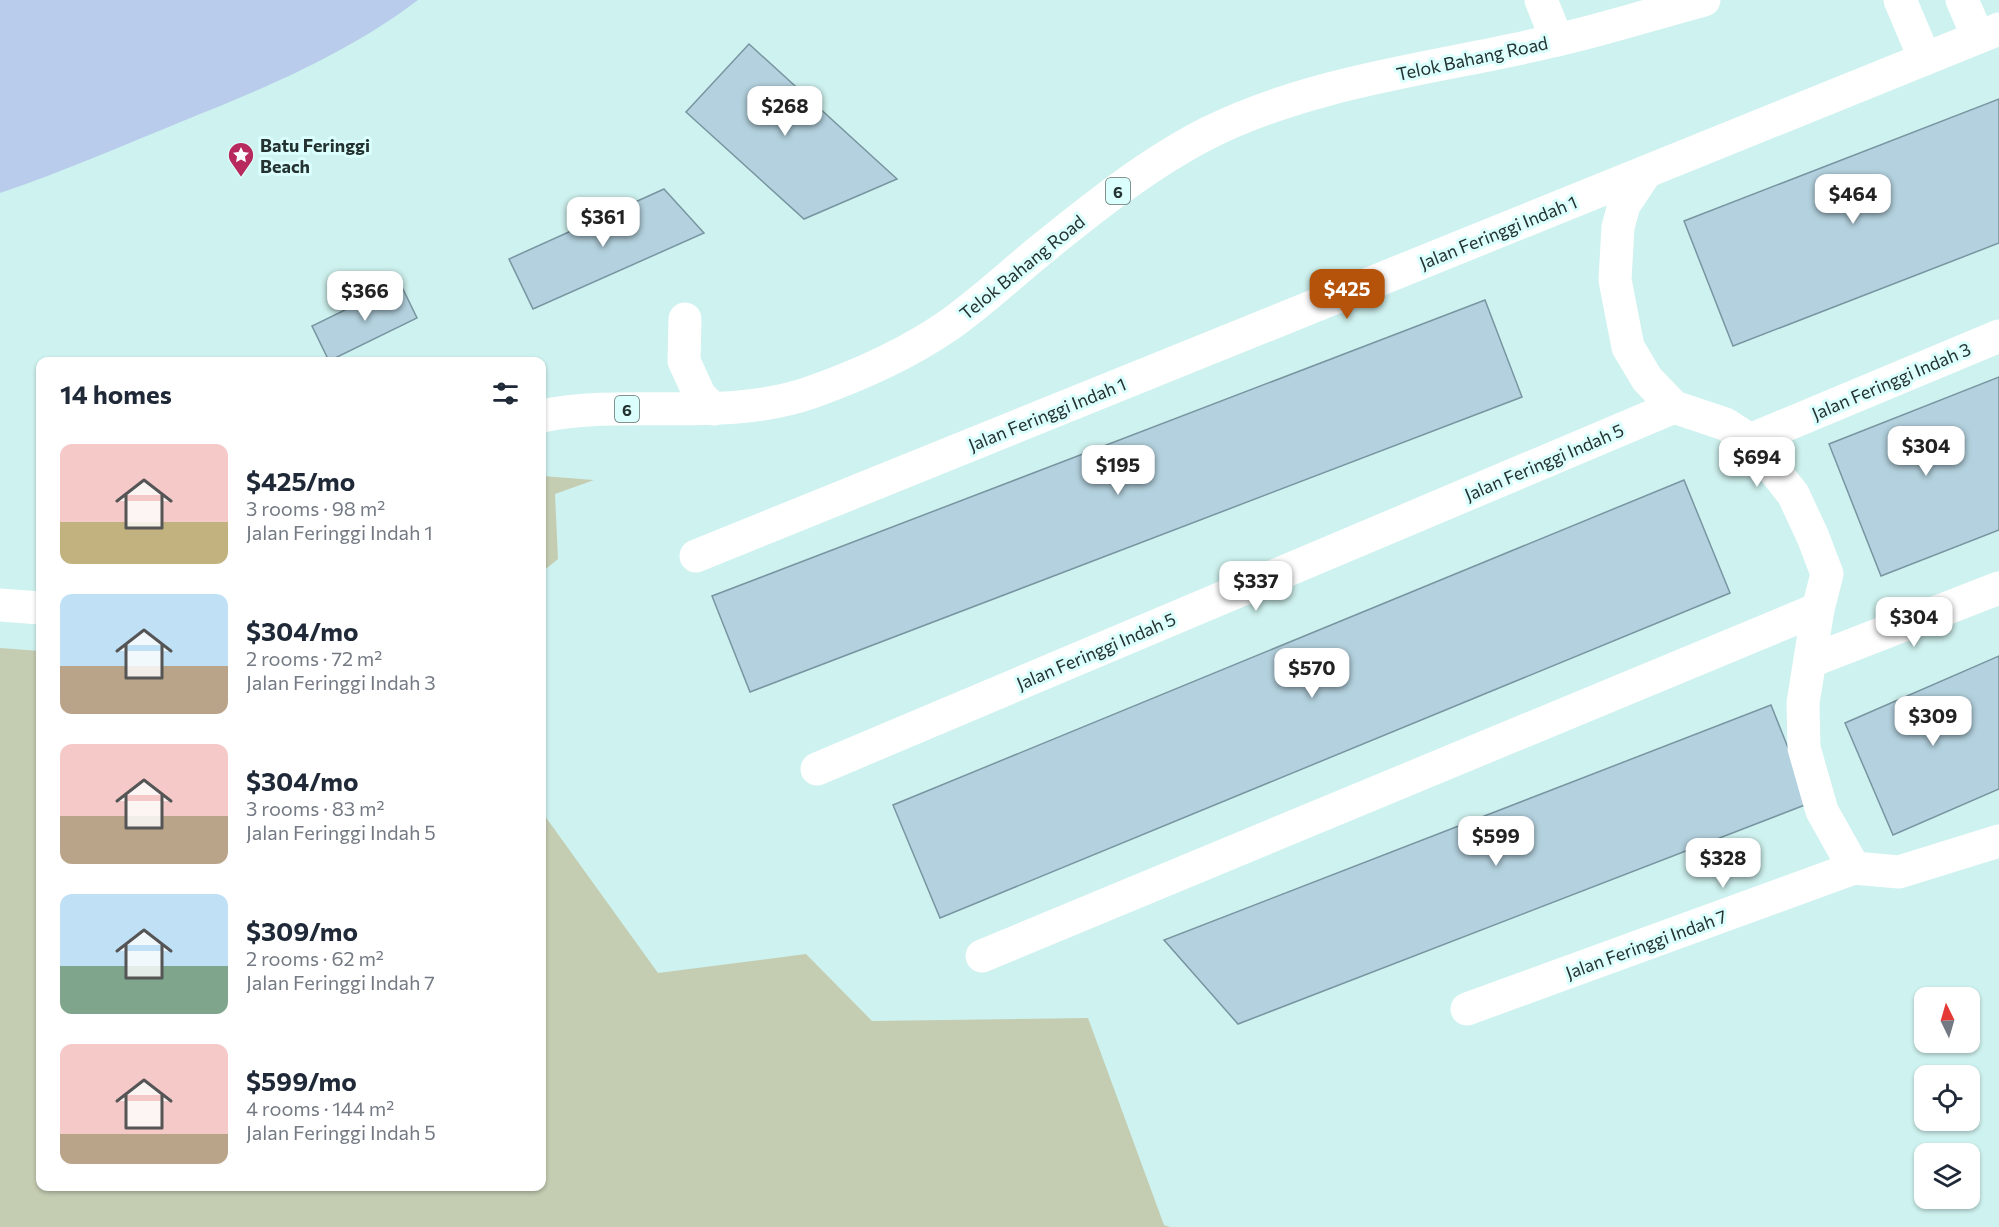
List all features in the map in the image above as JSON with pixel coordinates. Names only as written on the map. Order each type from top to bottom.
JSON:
[{"type":"street","points":[[1541,0],[1557,40]]},
{"type":"street","name":"6","points":[[1557,40],[1704,0]]},
{"type":"street","points":[[1900,0],[1924,59]]},
{"type":"street","points":[[1962,0],[1989,33]]},
{"type":"street","name":"Jalan Feringgi Indah 1","points":[[696,556],[1989,33]]},
{"type":"street","name":"Telok Bahang Road","points":[[546,416],[597,410],[714,409],[760,404],[808,393],[857,374],[919,344],[950,324],[1109,198],[1170,155],[1208,133],[1251,115],[1359,82],[1557,40]]},
{"type":"street","points":[[1646,172],[1624,205],[1618,227],[1615,280],[1628,347],[1647,379],[1674,407],[1725,424],[1750,440],[1793,494],[1813,537],[1827,574],[1818,609],[1803,703],[1804,748],[1822,812],[1854,868]]},
{"type":"street","points":[[685,319],[684,361],[700,396],[714,409]]},
{"type":"street","name":"Jalan Feringgi Indah 3","points":[[1750,440],[1999,336]]},
{"type":"street","name":"Jalan Feringgi Indah 5","points":[[817,769],[1674,407]]},
{"type":"street","points":[[1811,661],[1999,588]]},
{"type":"street","points":[[0,605],[36,608]]},
{"type":"street","points":[[982,956],[1818,609]]},
{"type":"street","name":"Jalan Feringgi Indah 7","points":[[1467,1009],[1854,868],[1899,872],[1999,841]]},
{"type":"green space","points":[[546,476],[594,480],[555,494],[558,559],[546,569]]},
{"type":"green space","points":[[0,648],[36,651],[36,1191],[546,1191],[546,818],[658,973],[806,954],[872,1021],[1088,1018],[1164,1225],[1170,1227],[0,1227]]},
{"type":"water","points":[[0,0],[418,0],[363,37],[275,82],[214,109],[0,193]]},
{"type":"building","points":[[749,44],[897,179],[804,219],[686,112]]},
{"type":"building","points":[[1999,99],[1999,243],[1733,346],[1684,221]]},
{"type":"building","points":[[664,189],[704,233],[533,309],[509,259]]},
{"type":"building","points":[[400,283],[417,318],[337,357],[327,357],[312,326]]},
{"type":"building","points":[[1485,300],[1522,397],[750,692],[712,596]]},
{"type":"building","points":[[1999,377],[1999,530],[1881,576],[1829,444]]},
{"type":"building","points":[[1684,480],[1730,593],[940,918],[893,805]]},
{"type":"building","points":[[1999,656],[1999,789],[1893,835],[1845,723]]},
{"type":"building","points":[[1771,705],[1810,803],[1238,1024],[1164,940]]},
{"type":"place","name":"Batu Feringgi Beach","points":[[241,178]]}]
